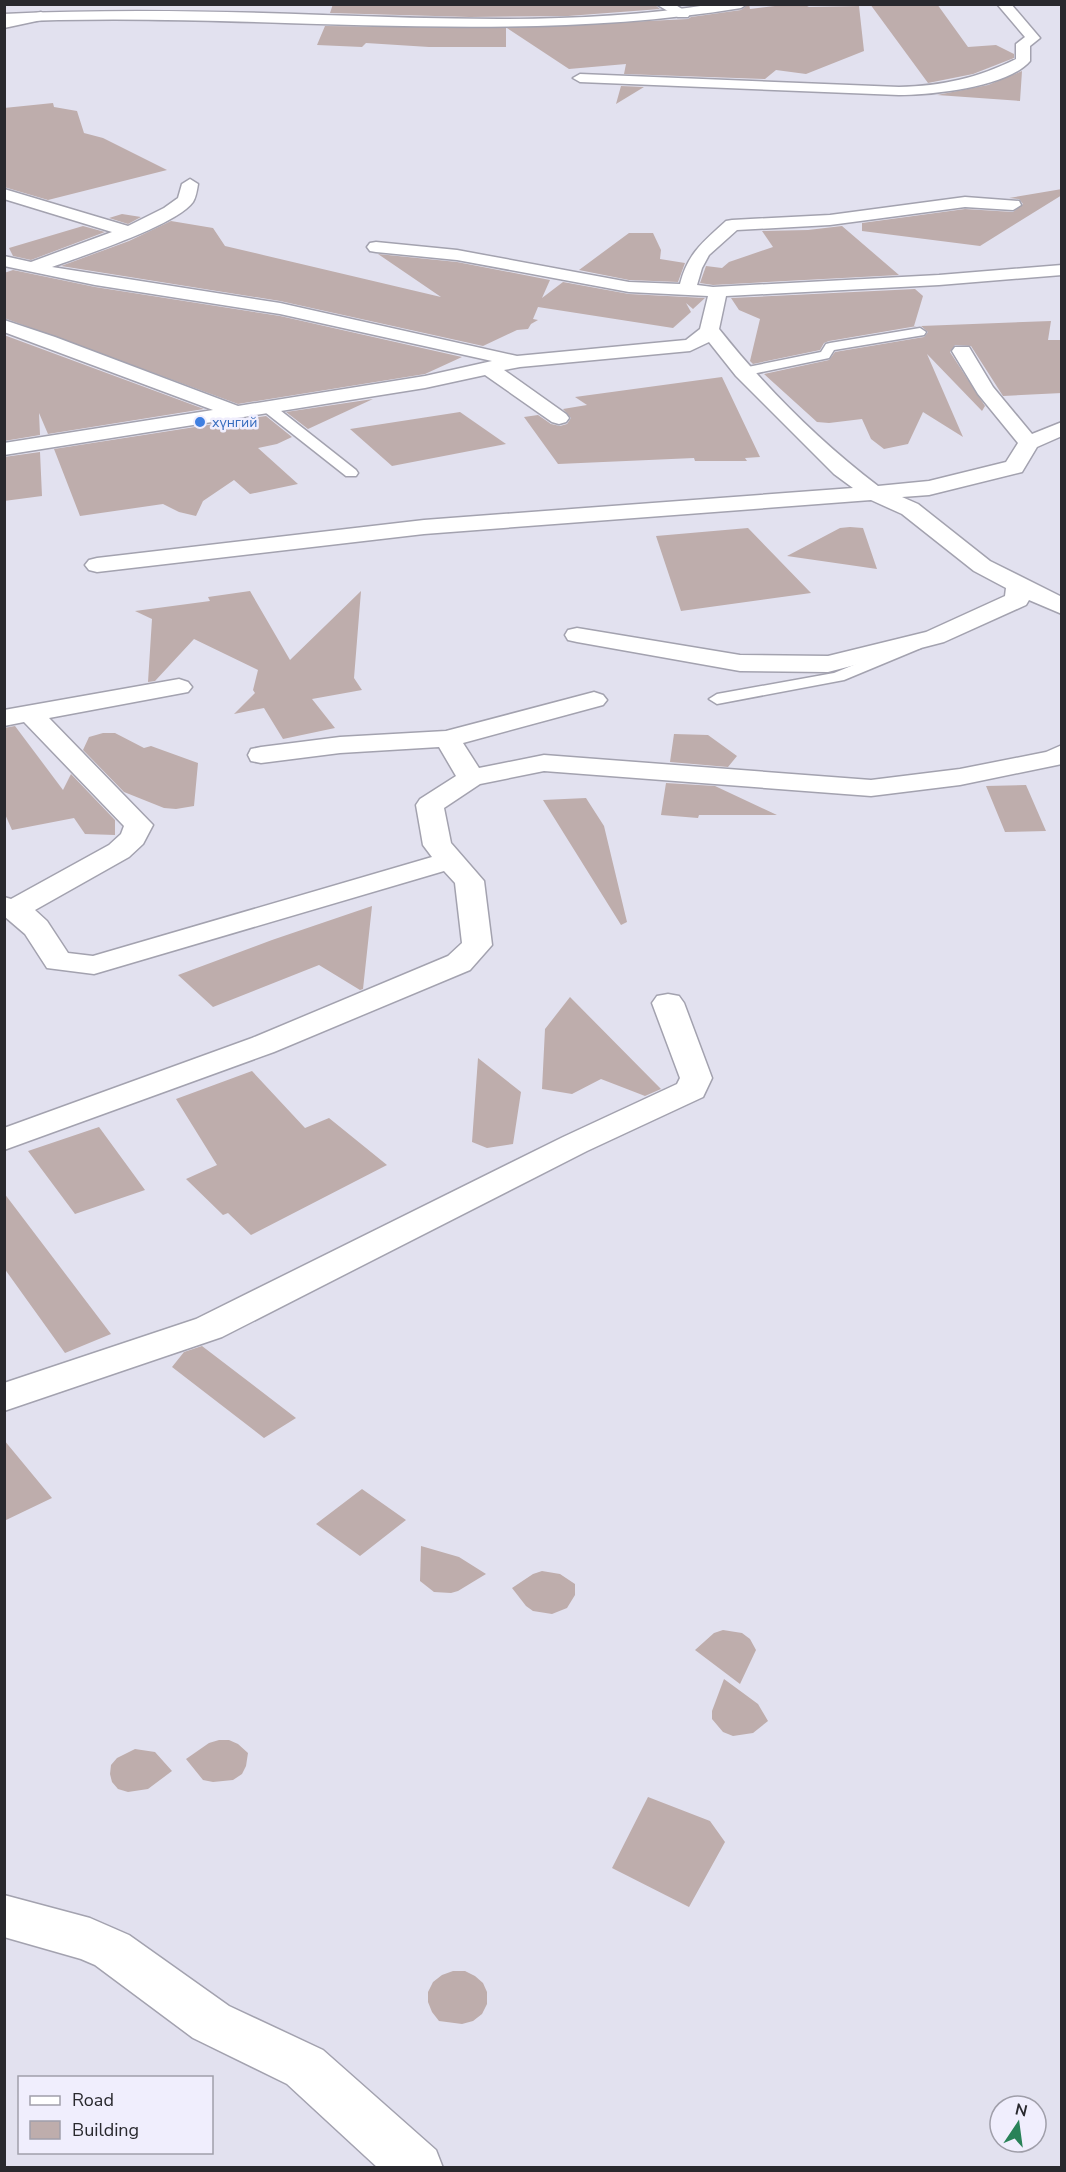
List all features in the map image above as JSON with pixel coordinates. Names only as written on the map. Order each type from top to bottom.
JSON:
[{"type":"street","points":[[662,4],[683,14]]},
{"type":"street","points":[[4,18],[200,15],[522,25],[618,21],[683,14],[741,4]]},
{"type":"street","points":[[580,78],[899,91],[928,91],[964,86],[1023,61],[1023,44],[1033,38],[1003,4]]},
{"type":"street","points":[[4,24],[41,16]]},
{"type":"street","points":[[32,268],[129,232],[170,212],[186,200],[190,184]]},
{"type":"street","points":[[4,194],[129,232]]},
{"type":"street","points":[[687,290],[693,268],[702,252],[732,225],[830,220],[965,202],[1012,205]]},
{"type":"street","points":[[376,247],[457,255],[629,287],[687,290],[718,291],[939,280],[1062,270]]},
{"type":"street","points":[[4,261],[32,268],[247,302],[520,362]]},
{"type":"street","points":[[4,449],[425,382],[520,362],[690,345],[699,342],[711,332],[718,291]]},
{"type":"street","points":[[4,326],[53,341],[120,369],[199,395],[233,411]]},
{"type":"street","points":[[711,332],[743,372],[842,469],[872,492],[910,509],[982,566],[1062,607]]},
{"type":"street","points":[[962,351],[985,390],[1029,443]]},
{"type":"street","points":[[488,368],[559,418]]},
{"type":"street","points":[[97,565],[424,527],[588,513],[711,507],[929,488],[1014,467],[1029,443],[1062,429]]},
{"type":"street","points":[[578,635],[740,663],[828,664],[935,637],[1017,600],[1018,586]]},
{"type":"street","points":[[17,716],[179,687]]},
{"type":"street","points":[[261,755],[340,745],[447,739],[594,699]]},
{"type":"street","points":[[11,907],[119,851],[133,838],[139,825],[17,716]]},
{"type":"street","points":[[447,739],[471,778]]},
{"type":"street","points":[[4,1140],[263,1045],[459,963],[477,945],[469,881],[437,845],[430,805],[471,778],[544,764],[872,788],[960,777],[1054,758],[1062,753]]},
{"type":"street","points":[[11,907],[29,918],[58,961],[94,965],[451,860]]},
{"type":"street","points":[[4,1397],[209,1328],[575,1144],[690,1090],[696,1078],[668,1003]]},
{"type":"street","points":[[4,1916],[90,1940],[112,1950],[211,2022],[305,2067],[417,2168]]},
{"type":"lane","points":[[743,372],[825,355],[830,347],[920,332]]},
{"type":"lane","points":[[266,406],[351,473]]},
{"type":"lane","points":[[717,699],[838,677],[935,637]]},
{"type":"building","points":[[333,4],[654,4],[660,9],[568,16],[470,17],[330,13]]},
{"type":"building","points":[[749,4],[750,9],[792,4],[803,4],[809,7],[859,6],[864,51],[806,74],[776,70],[765,79],[624,74],[626,64],[569,69],[507,28],[688,19],[741,10]]},
{"type":"building","points":[[870,4],[937,4],[968,47],[996,45],[1014,54],[1014,58],[973,74],[928,83]]},
{"type":"building","points":[[325,26],[506,28],[506,47],[429,47],[366,43],[362,47],[317,45]]},
{"type":"building","points":[[1022,71],[1020,101],[937,95],[988,85]]},
{"type":"building","points":[[621,86],[644,87],[616,104]]},
{"type":"building","points":[[53,103],[54,107],[77,111],[84,133],[103,138],[167,170],[48,200],[4,187],[4,108]]},
{"type":"building","points":[[1062,189],[1062,195],[980,246],[862,231],[862,223],[965,209],[1013,212],[1023,204],[1019,199],[1009,198]]},
{"type":"building","points":[[122,214],[141,217],[128,224],[109,218]]},
{"type":"building","points":[[171,221],[213,228],[225,246],[441,297],[378,254],[457,262],[550,280],[542,298],[563,282],[629,294],[705,298],[693,309],[686,303],[691,312],[673,328],[538,307],[533,319],[538,320],[528,329],[517,330],[483,346],[280,301],[61,266],[129,241]]},
{"type":"building","points":[[83,226],[105,232],[31,260],[13,256],[9,248]]},
{"type":"building","points":[[842,226],[899,275],[713,285],[700,283],[706,266],[722,268],[729,262],[773,247],[762,231],[808,230]]},
{"type":"building","points":[[629,233],[653,233],[661,250],[660,259],[685,263],[678,282],[629,280],[579,270]]},
{"type":"building","points":[[13,270],[95,287],[280,316],[462,357],[425,374],[238,404],[4,318],[4,273]]},
{"type":"building","points":[[915,289],[923,296],[914,326],[917,326],[829,341],[824,343],[820,350],[753,364],[750,361],[760,319],[739,310],[731,298]]},
{"type":"building","points":[[1051,321],[1048,340],[1062,340],[1062,393],[1003,396],[971,346],[955,345],[950,352],[985,406],[982,411],[927,354],[963,437],[923,412],[908,444],[884,449],[871,439],[862,419],[817,422],[764,374],[829,360],[835,352],[924,337],[928,332],[921,326]]},
{"type":"building","points":[[4,335],[204,409],[48,434],[39,413],[40,435],[4,441]]},
{"type":"building","points":[[722,377],[760,457],[745,458],[747,461],[695,461],[694,458],[558,464],[524,417],[538,415],[551,424],[560,426],[567,424],[571,418],[563,409],[587,405],[575,397]]},
{"type":"building","points":[[373,399],[308,429],[286,412]]},
{"type":"building","points":[[460,412],[506,444],[392,466],[350,429]]},
{"type":"building","points":[[266,416],[292,437],[277,444],[258,448],[298,484],[250,494],[234,480],[203,501],[196,516],[179,512],[163,504],[80,516],[54,449]]},
{"type":"building","points":[[40,452],[42,496],[4,501],[4,457]]},
{"type":"building","points":[[748,528],[811,593],[681,611],[656,536]]},
{"type":"building","points":[[840,528],[863,528],[877,569],[787,556]]},
{"type":"building","points":[[250,591],[290,660],[361,591],[354,678],[362,690],[312,699],[335,728],[283,739],[264,708],[234,714],[255,693],[253,690],[258,670],[194,639],[155,681],[148,682],[152,619],[135,611],[210,601],[208,597]]},
{"type":"building","points":[[15,726],[63,790],[71,774],[115,820],[115,835],[85,834],[74,818],[12,830],[4,812],[4,728]]},
{"type":"building","points":[[103,733],[115,733],[144,748],[151,746],[198,763],[194,806],[164,808],[124,792],[83,750],[89,737]]},
{"type":"building","points":[[674,734],[708,735],[737,756],[728,767],[670,762]]},
{"type":"building","points":[[666,783],[715,786],[777,815],[699,815],[698,818],[661,815]]},
{"type":"building","points":[[1026,785],[1046,831],[1005,832],[986,786]]},
{"type":"building","points":[[586,798],[604,826],[627,922],[621,925],[543,800]]},
{"type":"building","points":[[372,906],[363,989],[360,990],[319,965],[213,1007],[178,975],[272,940]]},
{"type":"building","points":[[570,997],[661,1089],[645,1096],[601,1079],[572,1094],[542,1089],[545,1029]]},
{"type":"building","points":[[478,1058],[521,1092],[513,1144],[487,1148],[472,1142]]},
{"type":"building","points":[[252,1071],[305,1128],[329,1118],[387,1165],[251,1235],[228,1213],[223,1215],[186,1179],[217,1165],[176,1099]]},
{"type":"building","points":[[99,1127],[145,1190],[75,1214],[28,1151]]},
{"type":"building","points":[[4,1193],[111,1334],[65,1353],[4,1268]]},
{"type":"building","points":[[202,1346],[296,1418],[264,1438],[172,1367],[184,1352]]},
{"type":"building","points":[[4,1440],[52,1498],[4,1521]]},
{"type":"building","points":[[362,1489],[406,1520],[360,1556],[316,1524]]},
{"type":"building","points":[[421,1546],[459,1557],[486,1574],[458,1591],[434,1592],[420,1581]]},
{"type":"building","points":[[542,1571],[560,1574],[575,1584],[575,1595],[567,1608],[552,1614],[533,1611],[512,1588],[533,1574]]},
{"type":"building","points":[[723,1630],[742,1633],[750,1639],[756,1650],[740,1684],[695,1650],[714,1633]]},
{"type":"building","points":[[724,1679],[758,1704],[768,1721],[753,1733],[733,1736],[723,1732],[712,1719],[712,1711]]},
{"type":"building","points":[[229,1740],[238,1744],[248,1753],[246,1766],[242,1774],[233,1780],[213,1782],[203,1780],[186,1759],[209,1743]]},
{"type":"building","points":[[135,1749],[155,1752],[172,1771],[148,1789],[128,1792],[118,1789],[112,1782],[111,1765],[117,1758]]},
{"type":"building","points":[[648,1797],[710,1821],[725,1842],[689,1907],[612,1868]]},
{"type":"building","points":[[453,1971],[465,1971],[475,1976],[483,1983],[487,1992],[487,2004],[482,2014],[473,2021],[462,2024],[439,2021],[428,2002],[428,1992],[433,1982]]},
{"type":"place","name":"хүнгий","points":[[200,422]]}]
